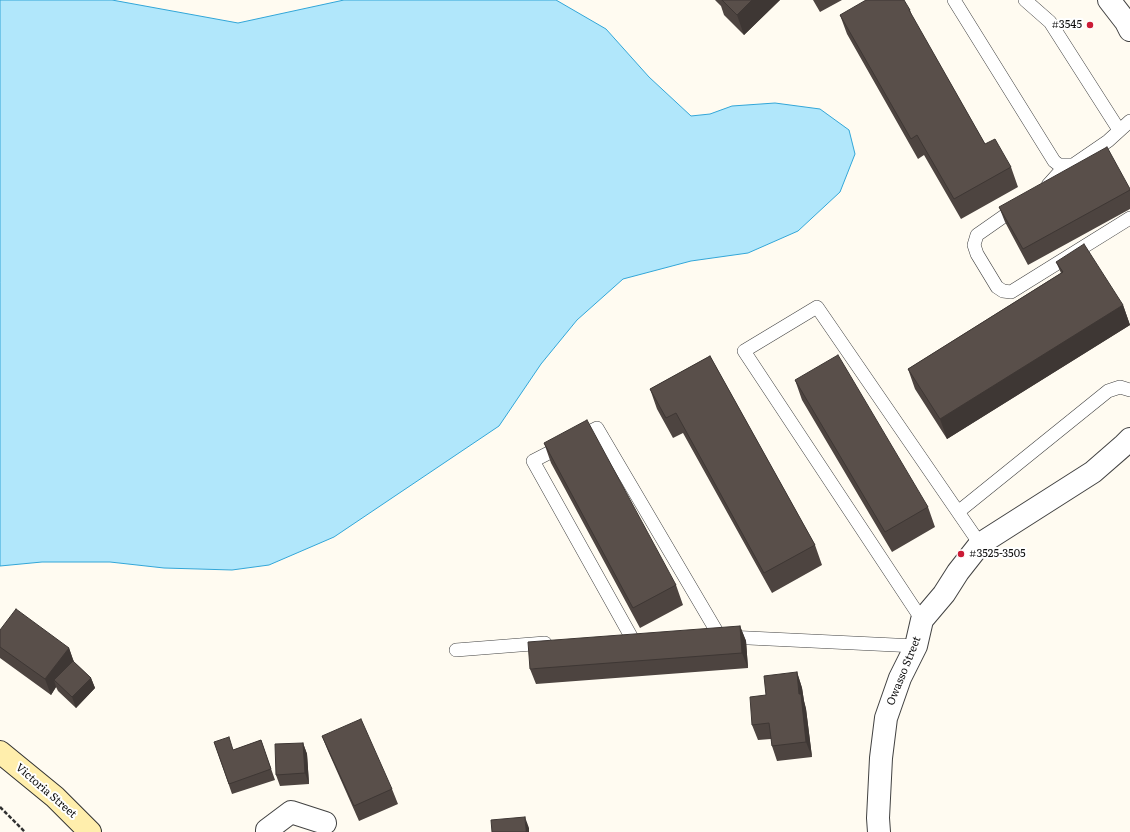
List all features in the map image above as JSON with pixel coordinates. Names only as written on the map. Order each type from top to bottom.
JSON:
[{"type":"street","points":[[1109,0],[1126,22],[1130,30]]},
{"type":"street","name":"Owasso Street","points":[[879,832],[878,818],[881,758],[886,718],[900,678],[916,646],[922,620],[944,594],[958,572],[980,544],[1093,472],[1124,446],[1130,439]]},
{"type":"street","name":"Victoria Street","points":[[0,752],[55,797],[90,832]]},
{"type":"street","points":[[267,832],[267,830],[291,812],[325,823]]},
{"type":"lane","points":[[954,0],[1054,161],[1059,165],[1073,165],[1108,141],[1130,121]]},
{"type":"lane","points":[[1025,0],[1050,22],[1119,130]]},
{"type":"lane","points":[[1040,191],[1052,182],[1065,166]]},
{"type":"lane","points":[[1028,199],[977,235],[974,244],[977,254],[997,287],[1003,291],[1011,292],[1130,218]]},
{"type":"lane","points":[[922,620],[744,351],[817,307],[980,544]]},
{"type":"lane","points":[[958,512],[1108,390],[1120,387],[1130,390]]},
{"type":"lane","points":[[633,640],[533,462],[597,428],[720,637]]},
{"type":"lane","points":[[704,637],[916,646]]},
{"type":"lane","points":[[619,638],[633,640],[649,639]]},
{"type":"lane","points":[[456,650],[558,642]]},
{"type":"path","points":[[0,807],[25,832]]},
{"type":"water","points":[[0,0],[112,0],[238,23],[344,0],[556,0],[606,29],[649,77],[691,116],[710,114],[732,106],[775,103],[820,109],[849,130],[855,154],[840,192],[798,231],[748,253],[691,261],[623,279],[577,320],[541,364],[499,426],[334,537],[269,565],[232,570],[164,568],[110,562],[42,562],[0,566]]},
{"type":"building","points":[[722,0],[752,0],[737,15]]},
{"type":"building","points":[[866,0],[904,0],[985,144],[995,139],[1011,167],[954,199],[917,135],[911,139],[840,15]]},
{"type":"building","points":[[1107,147],[1130,190],[1023,249],[999,207]]},
{"type":"building","points":[[1084,244],[1123,305],[940,419],[908,369],[1063,272],[1056,262]]},
{"type":"building","points":[[838,355],[928,507],[885,532],[795,380]]},
{"type":"building","points":[[710,356],[815,545],[764,573],[676,413],[666,418],[650,389]]},
{"type":"building","points":[[587,420],[676,585],[633,608],[544,443]]},
{"type":"building","points":[[16,609],[69,648],[45,679],[0,647],[0,630]]},
{"type":"building","points":[[740,626],[742,653],[530,669],[528,642]]},
{"type":"building","points":[[73,661],[91,678],[72,697],[54,680]]},
{"type":"building","points":[[797,672],[806,742],[772,746],[769,723],[752,725],[750,697],[766,695],[764,676]]},
{"type":"building","points":[[361,719],[392,789],[354,806],[322,736]]},
{"type":"building","points":[[229,737],[233,750],[261,740],[271,769],[229,784],[214,742]]},
{"type":"building","points":[[303,743],[305,773],[276,775],[275,744]]},
{"type":"building","points":[[525,817],[526,832],[492,832],[491,820]]},
{"type":"place","name":"#3545","points":[[1090,25]]},
{"type":"place","name":"#3525-3505","points":[[961,554]]}]
